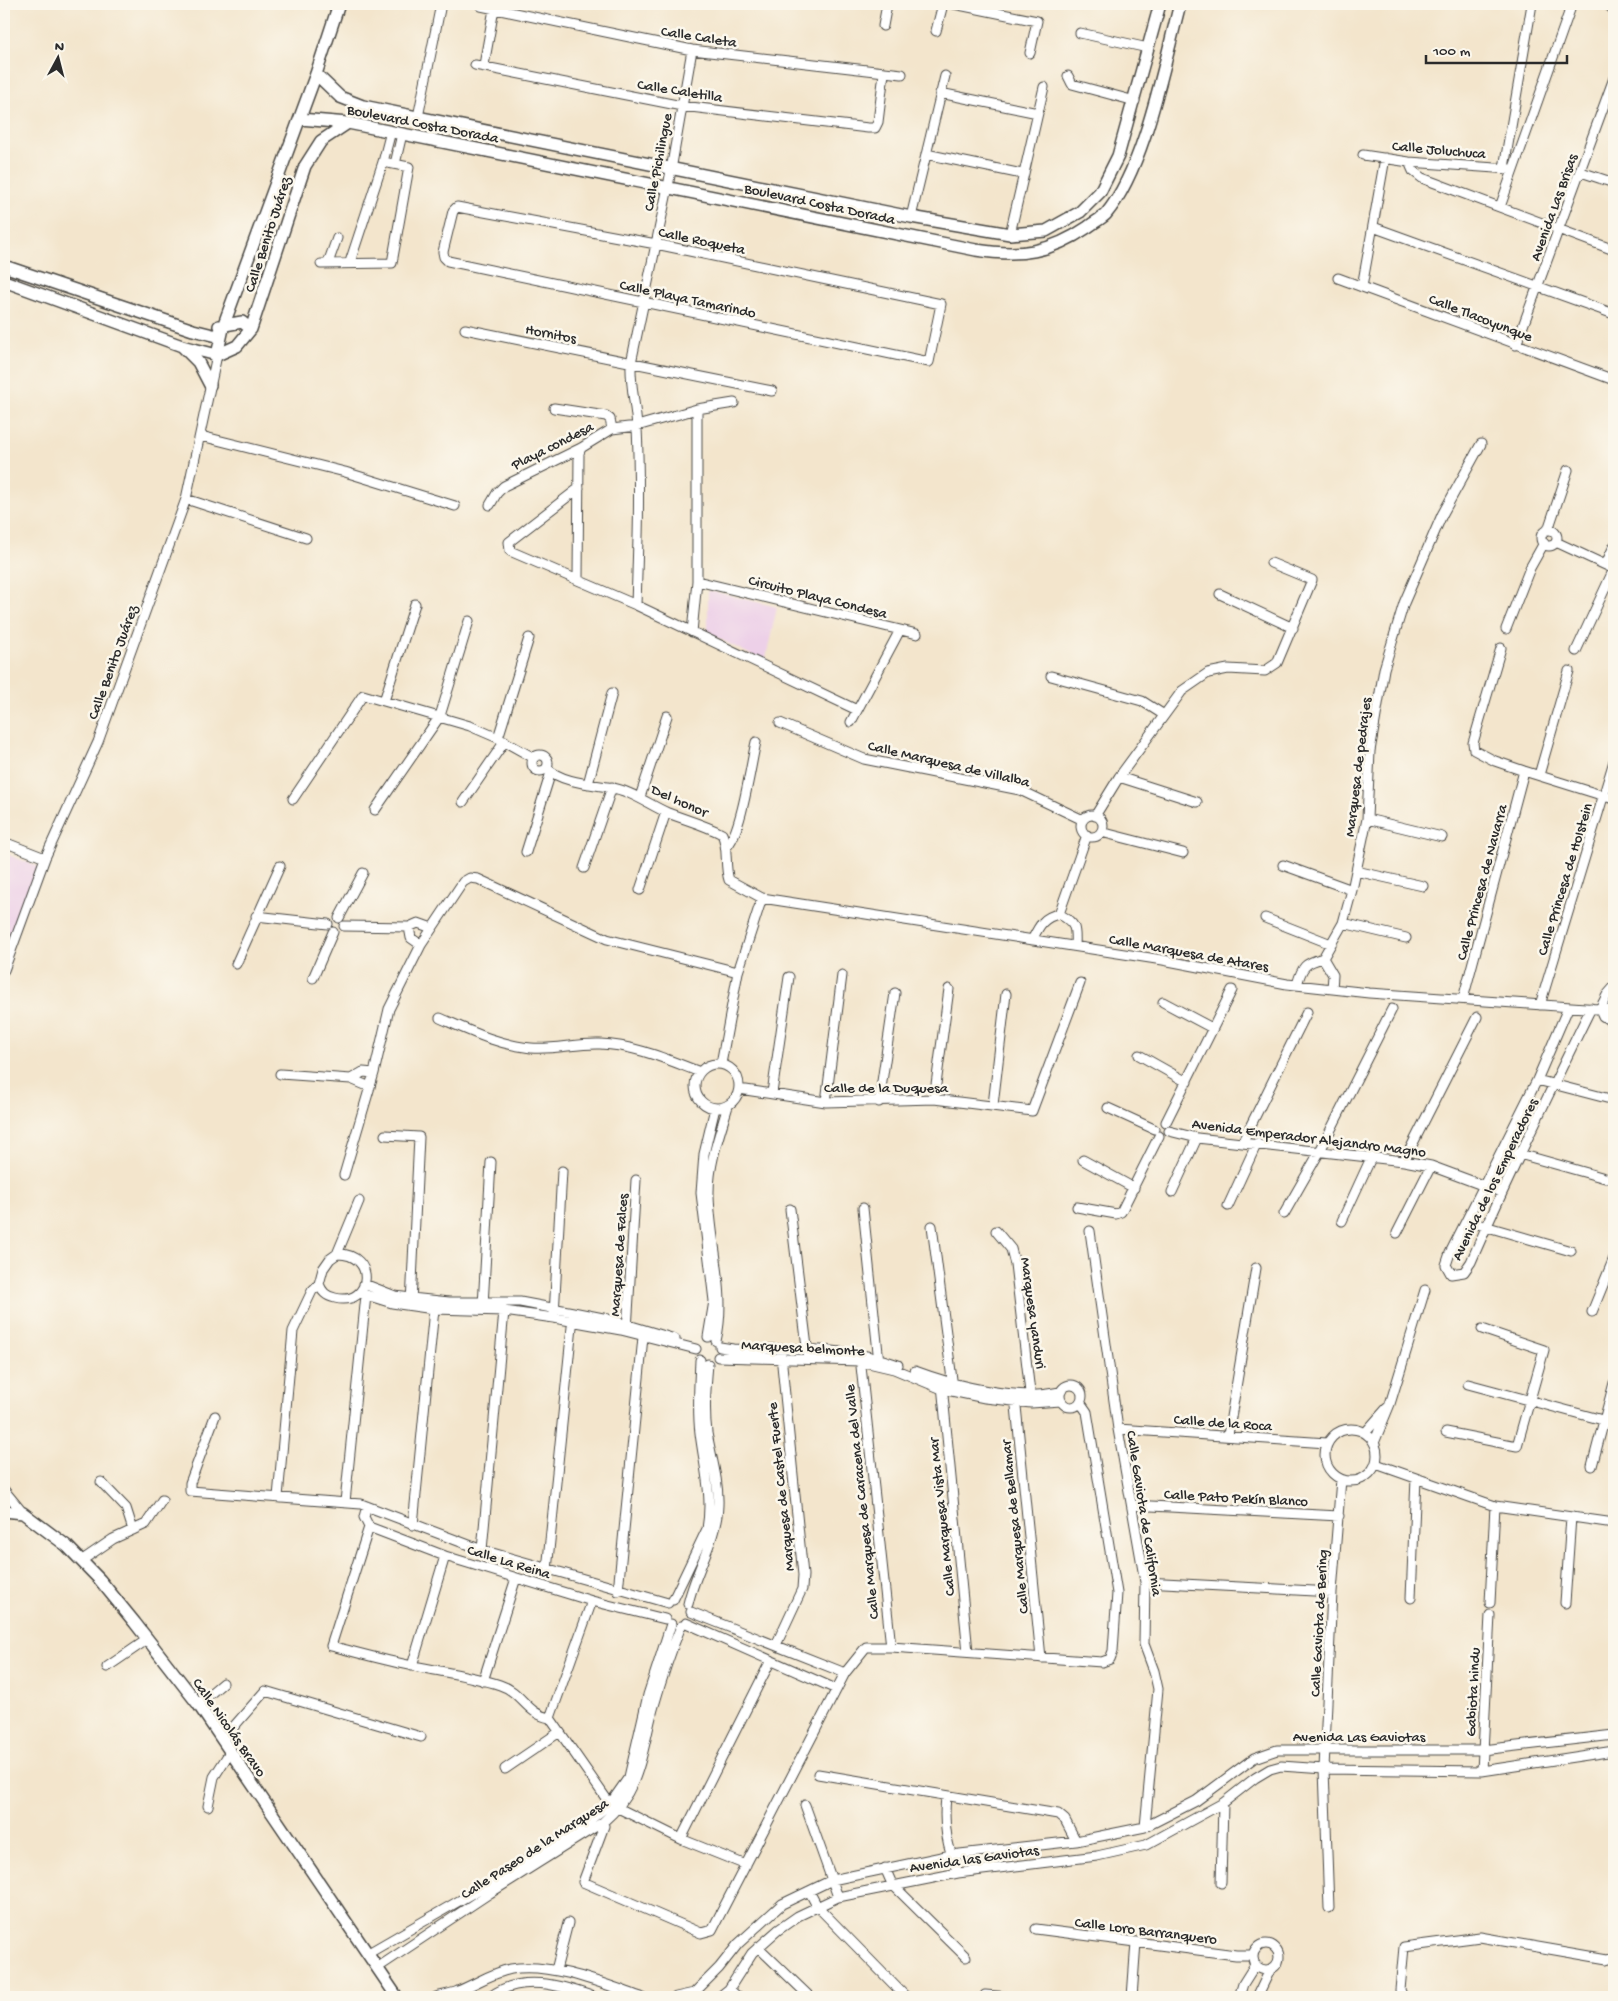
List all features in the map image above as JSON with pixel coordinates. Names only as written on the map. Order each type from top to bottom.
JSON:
[{"type":"main road","name":"Calle Benito Juárez","points":[[217,355],[224,324],[300,119],[339,4]]},
{"type":"main road","name":"Boulevard Costa Dorada","points":[[316,74],[340,97],[363,106],[911,217],[1010,234],[1046,231],[1080,212],[1100,192],[1118,156],[1135,101],[1160,4]]},
{"type":"main road","name":"Boulevard Costa Dorada","points":[[300,119],[348,123],[976,250],[1018,254],[1040,251],[1072,238],[1104,216],[1122,192],[1144,134],[1180,4]]},
{"type":"main road","name":"Calle Benito Juárez","points":[[217,355],[237,346],[251,329],[305,166],[321,141],[348,123]]},
{"type":"main road","points":[[408,135],[421,132],[441,134],[445,123]]},
{"type":"main road","points":[[4,266],[193,330],[221,337]]},
{"type":"main road","points":[[18,286],[25,273]]},
{"type":"main road","points":[[4,281],[182,346],[217,355]]},
{"type":"main road","points":[[193,330],[210,330],[224,324],[242,322],[251,329]]},
{"type":"main road","points":[[182,346],[198,362],[210,385]]},
{"type":"main road","points":[[4,1511],[23,1513]]},
{"type":"main road","name":"Calle Nicolás Bravo","points":[[23,1513],[67,1546],[100,1580],[148,1639],[198,1704],[396,1997]]},
{"type":"street","points":[[418,117],[441,4]]},
{"type":"street","points":[[883,26],[887,4]]},
{"type":"street","points":[[936,31],[943,4]]},
{"type":"street","points":[[954,4],[1037,21],[1030,53]]},
{"type":"street","points":[[1500,207],[1509,169],[1532,4]]},
{"type":"street","points":[[1509,169],[1572,4]]},
{"type":"street","points":[[1607,4],[1614,10]]},
{"type":"street","name":"Calle Caleta","points":[[481,6],[692,50],[902,74]]},
{"type":"street","name":"Calle Caletilla","points":[[494,9],[479,65],[682,106],[875,128],[878,122],[884,73]]},
{"type":"street","points":[[1080,32],[1148,48]]},
{"type":"street","name":"Calle Pichilingue","points":[[636,605],[637,426],[630,383],[631,363],[642,303],[668,187],[692,50]]},
{"type":"street","points":[[911,217],[944,76]]},
{"type":"street","points":[[1068,76],[1072,84],[1135,101]]},
{"type":"street","name":"Avenida Las Brisas","points":[[1516,345],[1614,78]]},
{"type":"street","points":[[1010,234],[1022,174],[1044,87]]},
{"type":"street","points":[[940,94],[1038,113]]},
{"type":"street","points":[[350,262],[384,162],[391,132]]},
{"type":"street","points":[[395,164],[408,135]]},
{"type":"street","points":[[926,154],[1022,174]]},
{"type":"street","name":"Calle Joluchuca","points":[[1363,155],[1409,162],[1509,169]]},
{"type":"street","points":[[1362,287],[1385,158]]},
{"type":"street","points":[[337,238],[325,263],[392,263],[409,166],[384,162]]},
{"type":"street","points":[[1409,162],[1413,171],[1422,178],[1614,250]]},
{"type":"street","points":[[1581,172],[1614,183]]},
{"type":"street","name":"Calle Roqueta","points":[[444,257],[453,211],[457,207],[656,244],[942,304],[929,362]]},
{"type":"street","points":[[1373,227],[1614,314]]},
{"type":"street","name":"Calle Playa Tamarindo","points":[[444,257],[448,261],[929,362]]},
{"type":"street","name":"Calle Tlacoyunque","points":[[1338,278],[1614,380]]},
{"type":"street","name":"Hornitos","points":[[465,329],[772,391]]},
{"type":"street","name":"Calle Benito Juárez","points":[[4,970],[45,858],[98,742],[186,499],[202,436],[217,355]]},
{"type":"street","points":[[637,426],[697,409],[734,403]]},
{"type":"street","points":[[554,408],[606,416],[610,419],[612,429]]},
{"type":"street","points":[[692,632],[698,581],[697,409]]},
{"type":"street","name":"Playa condesa","points":[[490,505],[504,486],[582,448],[612,429],[637,426]]},
{"type":"street","points":[[202,436],[345,472],[454,506]]},
{"type":"street","name":"Marquesa de pedrajes","points":[[1323,958],[1343,923],[1352,890],[1367,819],[1370,751],[1384,669],[1398,622],[1404,603],[1442,516],[1481,444]]},
{"type":"street","points":[[578,580],[579,453],[582,448]]},
{"type":"street","points":[[1506,628],[1530,568],[1544,543],[1542,534],[1548,530],[1568,470]]},
{"type":"street","points":[[579,488],[510,542],[508,547],[510,551],[636,605],[857,710]]},
{"type":"street","points":[[186,499],[306,538]]},
{"type":"street","points":[[1548,530],[1554,532],[1556,542]]},
{"type":"street","points":[[1544,543],[1550,546],[1556,542]]},
{"type":"street","points":[[1556,542],[1614,569],[1576,651]]},
{"type":"street","points":[[1606,564],[1614,546]]},
{"type":"street","points":[[1095,816],[1119,777],[1182,691],[1208,673],[1228,669],[1265,671],[1277,663],[1312,580],[1271,563]]},
{"type":"street","name":"Circuito Playa Condesa","points":[[698,581],[900,630],[851,722]]},
{"type":"street","points":[[1220,594],[1293,628]]},
{"type":"street","points":[[384,701],[414,604]]},
{"type":"street","points":[[375,810],[440,716],[469,621]]},
{"type":"street","points":[[900,630],[917,634]]},
{"type":"street","points":[[463,802],[502,739],[529,638]]},
{"type":"street","points":[[1501,648],[1474,743],[1474,750],[1524,771],[1614,799]]},
{"type":"street","points":[[1538,774],[1569,671]]},
{"type":"street","points":[[1051,676],[1142,701],[1164,715]]},
{"type":"street","points":[[588,784],[612,693]]},
{"type":"street","points":[[293,799],[364,695],[440,716],[502,739]]},
{"type":"street","points":[[640,798],[667,716]]},
{"type":"street","name":"Calle Marquesa de Villalba","points":[[780,723],[864,759],[1020,790],[1083,820]]},
{"type":"street","name":"Del honor","points":[[502,739],[534,758],[543,755],[547,758],[549,770],[588,784],[612,787],[640,798],[666,812],[722,834],[726,847]]},
{"type":"street","points":[[721,1064],[738,972],[762,898],[729,880],[726,872],[726,847],[731,843],[738,827],[756,742]]},
{"type":"street","name":"Calle Princesa de HoIstein","points":[[1540,1005],[1614,761]]},
{"type":"street","points":[[526,852],[549,770]]},
{"type":"street","name":"Calle Princesa de Navarra","points":[[1463,999],[1524,771]]},
{"type":"street","points":[[1119,777],[1197,802]]},
{"type":"street","points":[[584,868],[612,787]]},
{"type":"street","points":[[640,890],[666,812]]},
{"type":"street","points":[[1095,816],[1101,820],[1103,826],[1101,832],[1094,836],[1087,835],[1082,829],[1083,820],[1086,817],[1095,816]]},
{"type":"street","points":[[1367,819],[1442,837]]},
{"type":"street","points":[[1101,832],[1183,853]]},
{"type":"street","points":[[1059,914],[1087,835]]},
{"type":"street","points":[[4,842],[45,858]]},
{"type":"street","points":[[1282,865],[1352,890]]},
{"type":"street","points":[[236,964],[280,866]]},
{"type":"street","points":[[1356,871],[1423,886]]},
{"type":"street","points":[[341,922],[363,873]]},
{"type":"street","points":[[344,1175],[374,1073],[390,1009],[421,945],[463,882],[470,878],[478,879],[607,939],[738,972]]},
{"type":"street","name":"Calle Marquesa de Atares","points":[[762,898],[1074,946],[1297,985],[1568,1008],[1614,1010]]},
{"type":"street","points":[[1032,940],[1040,924],[1048,916],[1059,914],[1069,919],[1076,929],[1074,946]]},
{"type":"street","points":[[256,916],[330,928]]},
{"type":"street","points":[[1265,918],[1331,944]]},
{"type":"street","points":[[314,978],[330,928],[330,920],[409,927],[418,923],[432,928]]},
{"type":"street","points":[[1343,923],[1406,938]]},
{"type":"street","points":[[409,927],[411,938],[421,945]]},
{"type":"street","points":[[1297,985],[1300,972],[1308,962],[1323,958],[1333,975],[1332,989]]},
{"type":"street","points":[[826,1102],[842,974]]},
{"type":"street","points":[[772,1093],[789,977]]},
{"type":"street","name":"Calle de la Duquesa","points":[[739,1089],[826,1102],[934,1100],[993,1105],[1032,1111],[1080,983]]},
{"type":"street","name":"Avenida de los Emperadores","points":[[1568,1008],[1537,1080],[1450,1253],[1446,1265],[1451,1274],[1464,1272],[1471,1262],[1501,1192],[1521,1156],[1553,1085],[1596,1009],[1614,987]]},
{"type":"street","points":[[934,1100],[949,989]]},
{"type":"street","points":[[1108,1108],[1165,1135],[1167,1126],[1187,1082],[1232,990]]},
{"type":"street","points":[[879,1102],[896,993]]},
{"type":"street","points":[[993,1105],[1006,994]]},
{"type":"street","points":[[1163,1002],[1212,1028]]},
{"type":"street","points":[[1284,1214],[1320,1151],[1392,1009]]},
{"type":"street","points":[[1596,1009],[1603,1016],[1614,1022]]},
{"type":"street","points":[[1243,1141],[1307,1012]]},
{"type":"street","points":[[1404,1161],[1477,1017]]},
{"type":"street","points":[[440,1018],[487,1039],[511,1044],[532,1048],[601,1044],[654,1054],[700,1072]]},
{"type":"street","points":[[1139,1055],[1187,1082]]},
{"type":"street","points":[[721,1064],[735,1073],[739,1089],[734,1102],[728,1106],[714,1108],[703,1103],[696,1094],[695,1083],[700,1072],[706,1067],[721,1064]]},
{"type":"street","points":[[351,1079],[363,1072],[374,1073]]},
{"type":"street","points":[[280,1074],[351,1079],[370,1087]]},
{"type":"street","points":[[1537,1080],[1614,1100]]},
{"type":"street","points":[[715,1342],[721,1300],[709,1191],[714,1152],[728,1106]]},
{"type":"street","points":[[704,1362],[718,1357],[715,1342],[714,1301],[701,1193],[704,1154],[714,1108]]},
{"type":"street","points":[[1078,1207],[1120,1214],[1134,1188],[1156,1132],[1158,1122],[1167,1126]]},
{"type":"street","name":"Avenida Emperador Alejandro Magno","points":[[1167,1126],[1197,1138],[1243,1141],[1431,1166],[1501,1192]]},
{"type":"street","points":[[385,1134],[419,1137],[411,1302]]},
{"type":"street","points":[[1172,1192],[1197,1138]]},
{"type":"street","points":[[1228,1206],[1258,1143]]},
{"type":"street","points":[[1502,1149],[1521,1156],[1605,1178]]},
{"type":"street","points":[[1342,1221],[1371,1158]]},
{"type":"street","points":[[1083,1160],[1134,1188]]},
{"type":"street","points":[[483,1306],[490,1162]]},
{"type":"street","points":[[1397,1233],[1431,1166]]},
{"type":"street","points":[[555,1314],[562,1171]]},
{"type":"street","name":"Marquesa de Falces","points":[[627,1328],[636,1180]]},
{"type":"street","points":[[278,1498],[293,1330],[312,1291],[319,1284],[323,1269],[330,1259],[337,1254],[359,1201]]},
{"type":"street","points":[[863,1208],[879,1362]]},
{"type":"street","points":[[790,1209],[808,1354]]},
{"type":"street","points":[[1467,1221],[1571,1251]]},
{"type":"street","points":[[932,1226],[953,1387]]},
{"type":"street","name":"Marquesa yanduri","points":[[996,1231],[1011,1249],[1015,1264],[1031,1399]]},
{"type":"street","name":"Calle Gaviota de California","points":[[1090,1231],[1118,1429],[1145,1582],[1144,1644],[1154,1670],[1158,1689],[1143,1828]]},
{"type":"street","points":[[337,1254],[353,1257],[361,1262],[366,1276],[345,1502]]},
{"type":"street","points":[[1592,1312],[1614,1261]]},
{"type":"street","points":[[1228,1436],[1256,1268]]},
{"type":"street","points":[[319,1284],[328,1296],[338,1298],[351,1298],[364,1291]]},
{"type":"street","points":[[1374,1443],[1390,1404],[1425,1290]]},
{"type":"street","points":[[364,1291],[392,1303],[449,1302],[483,1306],[504,1311],[573,1316],[697,1346],[704,1362],[706,1422],[718,1504],[713,1531],[691,1588],[689,1608],[683,1624]]},
{"type":"street","points":[[411,1302],[434,1309],[520,1302],[555,1314]]},
{"type":"street","points":[[413,1525],[434,1309]]},
{"type":"street","points":[[482,1550],[504,1311]]},
{"type":"street","points":[[547,1570],[573,1316]]},
{"type":"street","points":[[627,1328],[643,1336],[697,1346]]},
{"type":"street","points":[[1446,1432],[1517,1446],[1544,1350],[1482,1329]]},
{"type":"street","points":[[618,1591],[643,1336]]},
{"type":"street","points":[[697,1346],[703,1338],[715,1342]]},
{"type":"street","name":"Marquesa belmonte","points":[[715,1342],[781,1354]]},
{"type":"street","name":"Marquesa de Castel Fuerte","points":[[776,1645],[802,1589],[803,1575],[781,1354]]},
{"type":"street","name":"Marquesa belmonte","points":[[718,1357],[808,1354],[860,1358],[879,1362],[894,1369],[953,1387],[1031,1399],[1061,1396]]},
{"type":"street","name":"Calle Marquesa de Caracena del Valle","points":[[860,1358],[891,1646]]},
{"type":"street","points":[[704,1362],[699,1432],[710,1510],[707,1529],[670,1602],[665,1608],[668,1622],[683,1624],[836,1689]]},
{"type":"street","points":[[1592,1466],[1614,1383]]},
{"type":"street","name":"Calle Marquesa Vista Mar","points":[[942,1384],[968,1652]]},
{"type":"street","points":[[1468,1384],[1614,1423]]},
{"type":"street","points":[[604,1822],[583,1882],[701,1934],[707,1933],[712,1930],[836,1689],[845,1673],[866,1647],[891,1646],[1102,1662],[1110,1658],[1113,1651],[1117,1592],[1088,1412],[1080,1402],[1080,1391],[1074,1386],[1066,1387],[1061,1396],[1069,1407],[1080,1402]]},
{"type":"street","name":"Calle Marquesa de Bellamar","points":[[1015,1397],[1041,1658]]},
{"type":"street","points":[[1365,1433],[1390,1404]]},
{"type":"street","name":"Calle La Reina","points":[[215,1416],[190,1483],[190,1492],[345,1502],[367,1506],[482,1550],[618,1591],[670,1602]]},
{"type":"street","points":[[1348,1428],[1365,1433],[1374,1443],[1377,1453],[1376,1464],[1368,1475],[1361,1479],[1354,1481],[1340,1479],[1328,1468],[1325,1460],[1327,1443],[1340,1431],[1348,1428]]},
{"type":"street","name":"Calle de la Roca","points":[[1118,1429],[1327,1443]]},
{"type":"street","points":[[1376,1464],[1496,1506],[1614,1523]]},
{"type":"street","points":[[1412,1598],[1416,1478]]},
{"type":"street","name":"Calle Gaviota de Bering","points":[[1329,1908],[1324,1769],[1332,1592],[1339,1516],[1340,1479]]},
{"type":"street","points":[[101,1482],[126,1508],[133,1530]]},
{"type":"street","points":[[4,1490],[23,1513]]},
{"type":"street","points":[[81,1561],[100,1547],[146,1524],[162,1500]]},
{"type":"street","name":"Calle Pato Pekín Blanco","points":[[1132,1505],[1339,1516]]},
{"type":"street","points":[[367,1506],[364,1517],[369,1527],[331,1646],[412,1666],[474,1677],[513,1691],[530,1710],[540,1716],[550,1718]]},
{"type":"street","points":[[1490,1603],[1496,1506]]},
{"type":"street","points":[[1565,1603],[1571,1517]]},
{"type":"street","name":"Calle La Reina","points":[[369,1527],[445,1556],[668,1622]]},
{"type":"street","points":[[412,1666],[445,1556]]},
{"type":"street","points":[[483,1681],[516,1578]]},
{"type":"street","points":[[1145,1582],[1332,1592]]},
{"type":"street","points":[[592,1601],[550,1718],[558,1733],[610,1804],[681,1839],[746,1865]]},
{"type":"street","points":[[670,1602],[683,1601],[689,1608],[845,1673]]},
{"type":"street","name":"Gabiota hindu","points":[[1482,1771],[1490,1615]]},
{"type":"street","name":"Calle Paseo de la Marquesa","points":[[377,1968],[585,1824],[610,1804],[629,1777],[648,1695],[668,1622]]},
{"type":"street","name":"Calle Paseo de la Marquesa","points":[[506,1878],[604,1822],[618,1809],[639,1771],[668,1658],[683,1624]]},
{"type":"street","points":[[107,1667],[148,1639]]},
{"type":"street","points":[[681,1839],[771,1660]]},
{"type":"street","points":[[198,1704],[223,1683]]},
{"type":"street","points":[[222,1740],[260,1694],[270,1691],[421,1737]]},
{"type":"street","points":[[505,1769],[558,1733]]},
{"type":"street","name":"Avenida Las Gaviotas","points":[[1125,1832],[1143,1828],[1196,1801],[1254,1758],[1277,1750],[1326,1748],[1482,1750],[1614,1735]]},
{"type":"street","name":"Avenida Las Gaviotas","points":[[1255,1778],[1270,1769],[1281,1766],[1324,1769],[1482,1771],[1614,1751]]},
{"type":"street","points":[[208,1806],[214,1777],[230,1752]]},
{"type":"street","points":[[818,1774],[946,1797],[1058,1814],[1065,1820],[1076,1840]]},
{"type":"street","name":"Avenida las Gaviotas","points":[[719,1997],[731,1986],[755,1950],[784,1925],[817,1906],[838,1897],[892,1884],[958,1873],[1097,1856],[1146,1845],[1224,1803],[1255,1778]]},
{"type":"street","points":[[946,1797],[943,1821],[951,1855],[958,1873]]},
{"type":"street","points":[[1221,1883],[1224,1803]]},
{"type":"street","points":[[805,1805],[838,1897]]},
{"type":"street","name":"Avenida las Gaviotas","points":[[676,1997],[695,1995],[738,1944],[782,1904],[832,1880],[951,1855],[1076,1840],[1125,1832]]},
{"type":"street","points":[[885,1868],[892,1884],[966,1957]]},
{"type":"street","name":"Calle Paseo de la Marquesa","points":[[367,1954],[488,1890]]},
{"type":"street","points":[[809,1891],[817,1906],[906,1997]]},
{"type":"street","points":[[556,1970],[568,1924]]},
{"type":"street","name":"Calle Loro Barranquero","points":[[1036,1929],[1236,1956],[1252,1955]]},
{"type":"street","points":[[1403,1997],[1400,1990],[1404,1947],[1480,1937],[1607,1959],[1614,1957]]},
{"type":"street","points":[[1132,1997],[1136,1942]]},
{"type":"street","points":[[1257,1997],[1270,1970],[1278,1963],[1279,1953],[1277,1948],[1268,1943],[1262,1944],[1258,1946],[1252,1955],[1255,1965],[1264,1970],[1270,1970]]},
{"type":"street","points":[[755,1950],[810,1997]]},
{"type":"street","points":[[1239,1997],[1243,1984],[1255,1965]]},
{"type":"street","points":[[436,1997],[458,1991],[479,1979],[512,1969],[556,1970],[592,1979],[641,1997]]},
{"type":"street","points":[[490,1997],[501,1989],[528,1983],[594,1997]]},
{"type":"street","points":[[731,1986],[738,1997]]},
{"type":"street","points":[[985,1995],[1010,1997]]},
{"type":"shaded area","points":[[708,590],[777,607],[765,662],[708,633]]},
{"type":"shaded area","points":[[4,853],[39,867],[4,962]]}]
